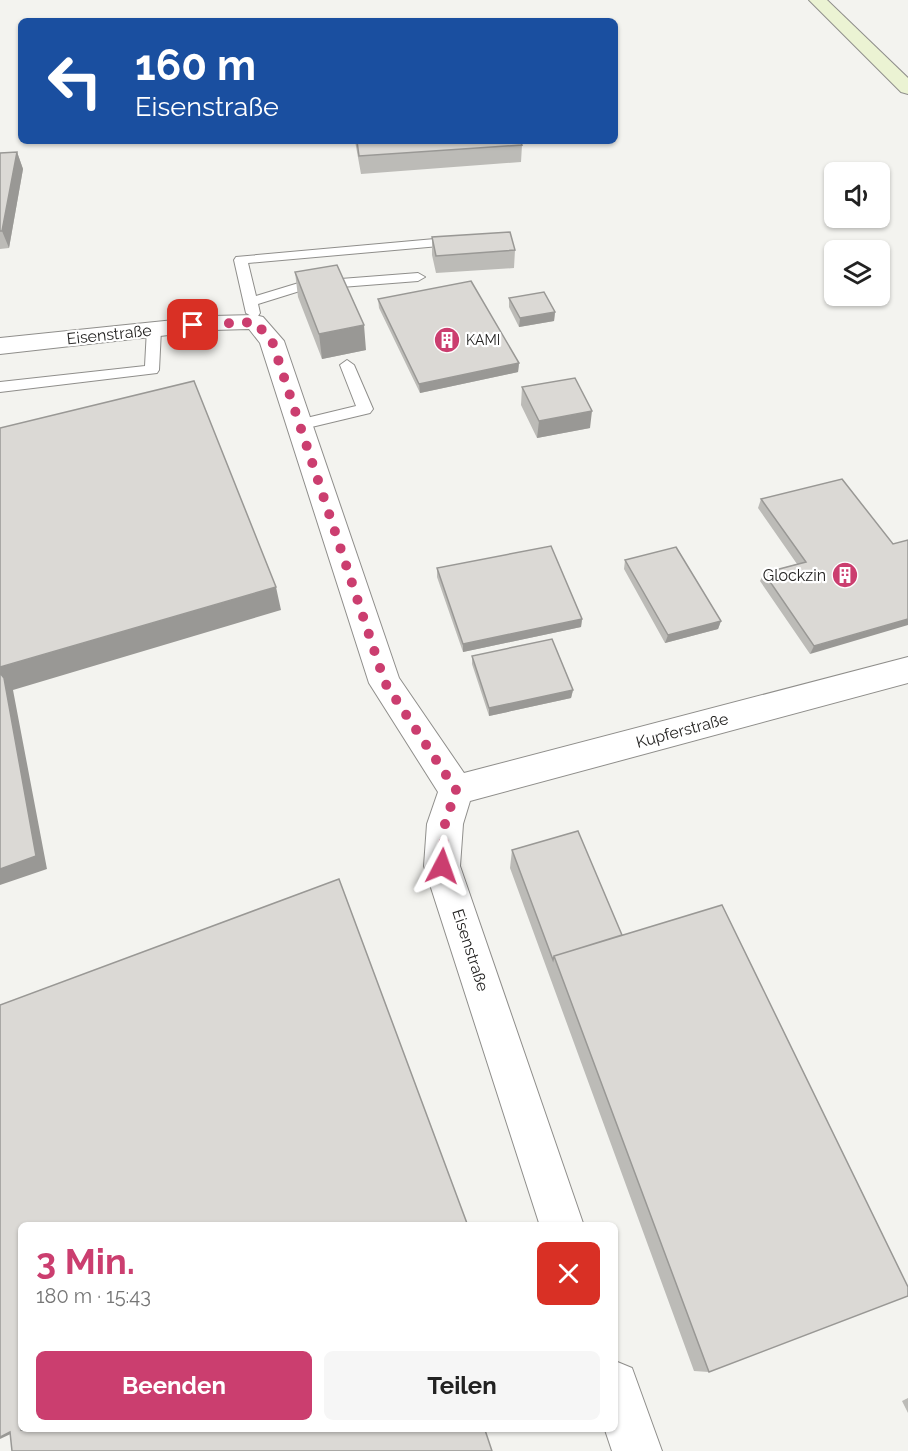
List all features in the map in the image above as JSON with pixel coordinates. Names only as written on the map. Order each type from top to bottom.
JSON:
[{"type":"main road","points":[[817,0],[908,88]]},
{"type":"street","name":"Eisenstraße","points":[[0,346],[213,323],[253,312]]},
{"type":"street","points":[[253,312],[272,341],[385,683],[456,790]]},
{"type":"street","name":"Kupferstraße","points":[[456,790],[908,670]]},
{"type":"street","name":"Eisenstraße","points":[[456,790],[445,824],[442,866],[561,1222]]},
{"type":"street","points":[[618,1394],[637,1451]]},
{"type":"lane","points":[[418,277],[302,286],[253,312],[241,260],[468,240]]},
{"type":"lane","points":[[0,387],[152,370],[154,329]]},
{"type":"lane","points":[[299,424],[365,409],[347,365]]},
{"type":"building","points":[[357,144],[522,145],[359,156]]},
{"type":"building","points":[[17,152],[2,231],[0,231],[0,153]]},
{"type":"building","points":[[510,232],[515,250],[436,256],[432,237]]},
{"type":"building","points":[[337,265],[364,325],[319,334],[295,272]]},
{"type":"building","name":"KAMI","points":[[471,281],[519,363],[419,384],[378,299]]},
{"type":"building","points":[[544,292],[555,312],[520,318],[509,298]]},
{"type":"building","points":[[575,378],[592,411],[539,421],[522,387]]},
{"type":"building","points":[[194,381],[276,587],[0,667],[0,428]]},
{"type":"building","name":"Glockzin","points":[[842,479],[893,544],[908,540],[908,619],[814,646],[764,573],[806,562],[761,499]]},
{"type":"building","points":[[551,546],[582,619],[463,644],[437,568]]},
{"type":"building","points":[[676,547],[721,621],[668,635],[625,560]]},
{"type":"building","points":[[552,639],[573,690],[489,708],[472,656]]},
{"type":"building","points":[[0,673],[4,678],[36,856],[0,869]]},
{"type":"building","points":[[578,831],[622,935],[554,956],[553,960],[512,850]]},
{"type":"building","points":[[339,879],[467,1222],[18,1222],[18,1432],[486,1432],[492,1451],[12,1451],[10,1432],[0,1437],[0,1005]]},
{"type":"building","points":[[722,905],[908,1287],[908,1296],[709,1372],[554,956]]},
{"type":"place","name":"KAMI","points":[[447,340]]},
{"type":"place","name":"Glockzin","points":[[845,575]]},
{"type":"route","points":[[193,325],[255,322],[272,341],[385,683],[456,790],[445,824],[442,866]]}]
